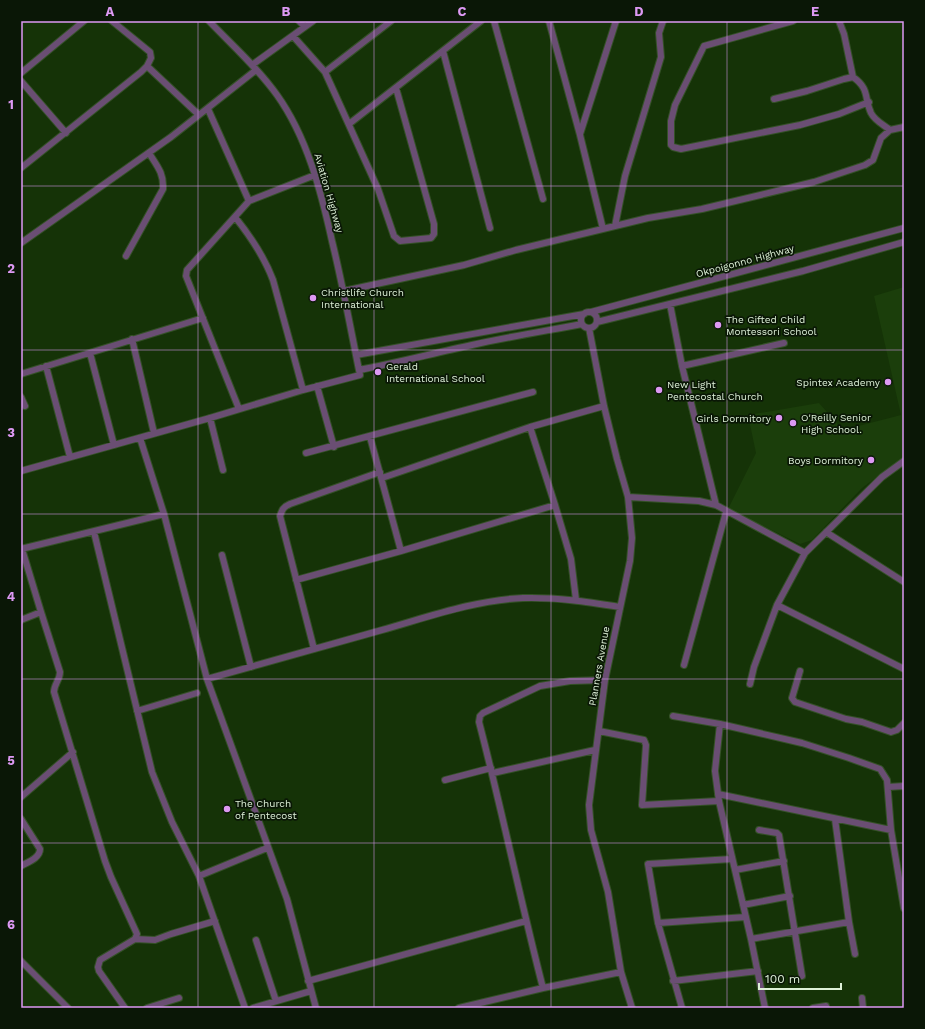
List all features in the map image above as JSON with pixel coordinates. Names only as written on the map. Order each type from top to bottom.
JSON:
[{"type":"street","points":[[21,73],[84,21]]},
{"type":"street","points":[[21,168],[147,66],[151,58],[150,52],[112,21]]},
{"type":"street","name":"Aviation Highway","points":[[208,21],[277,94],[301,139],[315,175],[326,212],[344,291],[359,373]]},
{"type":"street","points":[[299,21],[305,28]]},
{"type":"street","points":[[21,243],[208,109],[254,68],[313,21]]},
{"type":"street","points":[[325,72],[391,21]]},
{"type":"street","points":[[349,124],[481,21]]},
{"type":"street","points":[[494,21],[543,200]]},
{"type":"street","points":[[549,21],[580,135],[603,229]]},
{"type":"street","points":[[580,135],[616,21]]},
{"type":"street","points":[[615,226],[625,176],[661,57],[659,33],[663,21]]},
{"type":"street","points":[[793,21],[704,46],[675,105],[671,121],[671,144],[673,147],[681,149],[800,125],[839,114],[869,102]]},
{"type":"street","points":[[839,21],[844,34],[853,77],[860,82],[866,91],[871,112],[875,119],[890,130]]},
{"type":"street","points":[[293,36],[325,72],[378,189],[394,236],[400,241],[431,238],[434,234],[434,224],[396,88]]},
{"type":"street","points":[[443,51],[490,228]]},
{"type":"street","points":[[147,66],[199,115]]},
{"type":"street","points":[[774,99],[853,77]]},
{"type":"street","points":[[21,80],[66,133]]},
{"type":"street","points":[[208,109],[249,201]]},
{"type":"street","points":[[344,291],[464,265],[516,250],[648,218],[702,209],[814,182],[865,166],[873,160],[881,138],[890,130],[904,127]]},
{"type":"street","points":[[126,256],[163,189],[164,181],[162,172],[149,152]]},
{"type":"street","points":[[239,409],[203,318],[186,280],[186,273],[187,270],[249,201],[315,175]]},
{"type":"street","points":[[235,217],[251,237],[274,280],[303,390]]},
{"type":"street","name":"Okpoigonno Highway","points":[[591,312],[904,228]]},
{"type":"street","points":[[21,470],[140,438],[396,363],[506,338],[582,324],[589,328],[594,326],[597,322],[803,271],[904,242]]},
{"type":"street","points":[[670,304],[682,366],[716,505]]},
{"type":"street","points":[[356,355],[591,312],[595,315],[597,322]]},
{"type":"street","points":[[582,324],[581,317],[584,314]]},
{"type":"street","points":[[21,374],[203,318]]},
{"type":"street","name":"Planners Avenue","points":[[589,328],[604,406],[628,497],[631,517],[630,561],[605,680],[599,731],[595,750],[589,805],[589,822],[608,892],[621,972],[632,1008]]},
{"type":"street","points":[[132,340],[154,433]]},
{"type":"street","points":[[682,366],[784,343]]},
{"type":"street","points":[[90,353],[114,444]]},
{"type":"street","points":[[46,366],[70,457]]},
{"type":"street","points":[[317,386],[334,447]]},
{"type":"street","points":[[306,453],[334,447],[533,392]]},
{"type":"street","points":[[21,397],[25,406]]},
{"type":"street","points":[[314,649],[280,516],[285,506],[530,427],[604,406]]},
{"type":"street","points":[[210,418],[223,470]]},
{"type":"street","points":[[530,427],[571,559],[576,600]]},
{"type":"street","points":[[370,437],[401,552]]},
{"type":"street","points":[[140,438],[164,514],[207,679],[267,848],[287,899],[310,991],[316,1008]]},
{"type":"street","points":[[750,684],[754,667],[777,605],[805,553],[882,477],[904,462]]},
{"type":"street","points":[[628,497],[699,501],[716,505],[726,512],[805,553]]},
{"type":"street","points":[[296,580],[401,552],[555,505]]},
{"type":"street","points":[[684,665],[726,512]]},
{"type":"street","points":[[136,940],[137,934],[105,861],[54,692],[54,687],[60,677],[60,672],[22,549],[164,514]]},
{"type":"street","points":[[94,532],[152,772],[172,822],[199,876],[245,1008]]},
{"type":"street","points":[[826,532],[904,582]]},
{"type":"street","points":[[222,555],[251,667]]},
{"type":"street","points":[[207,679],[441,613],[493,601],[524,598],[576,600],[620,607]]},
{"type":"street","points":[[777,605],[904,669]]},
{"type":"street","points":[[21,620],[41,612]]},
{"type":"street","points":[[800,672],[792,698],[794,702],[846,720],[862,722],[890,732],[897,730],[904,723]]},
{"type":"street","points":[[543,988],[526,921],[492,770],[479,722],[480,716],[483,713],[540,686],[570,681],[605,680]]},
{"type":"street","points":[[137,711],[197,693]]},
{"type":"street","points":[[673,716],[720,724],[802,744],[880,769],[886,777],[888,787],[891,830],[904,908]]},
{"type":"street","points":[[720,724],[716,771],[719,797],[766,1008]]},
{"type":"street","points":[[599,731],[644,740],[646,745],[642,805],[719,797],[891,830]]},
{"type":"street","points":[[445,780],[595,750]]},
{"type":"street","points":[[21,797],[72,752]]},
{"type":"street","points":[[888,787],[904,786]]},
{"type":"street","points":[[21,819],[40,849],[40,852],[39,855],[21,866]]},
{"type":"street","points":[[835,819],[848,922],[855,954]]},
{"type":"street","points":[[759,830],[778,833],[790,896],[802,976]]},
{"type":"street","points":[[199,876],[267,848]]},
{"type":"street","points":[[682,1008],[673,981],[658,923],[648,864],[732,859]]},
{"type":"street","points":[[735,870],[784,861]]},
{"type":"street","points":[[743,905],[790,896]]},
{"type":"street","points":[[658,923],[746,916]]},
{"type":"street","points":[[124,1008],[99,971],[98,967],[100,960],[136,940],[155,940],[215,921]]},
{"type":"street","points":[[308,981],[526,921]]},
{"type":"street","points":[[751,939],[848,922]]},
{"type":"street","points":[[256,940],[276,1001]]},
{"type":"street","points":[[21,961],[68,1008]]},
{"type":"street","points":[[673,981],[758,971]]},
{"type":"street","points":[[459,1008],[543,988],[621,972]]},
{"type":"street","points":[[253,1008],[310,991]]},
{"type":"street","points":[[147,1008],[179,998]]},
{"type":"street","points":[[862,998],[863,1008]]},
{"type":"street","points":[[813,1008],[826,1006]]},
{"type":"shaded area","name":"O'Reilly Senior High School.","points":[[904,287],[904,457],[862,488],[812,540],[800,544],[728,509],[756,453],[748,415],[819,403],[843,430],[901,415],[874,296]]},
{"type":"place","name":"Christlife Church International","points":[[313,298]]},
{"type":"place","name":"The Gifted Child Montessori School","points":[[718,325]]},
{"type":"place","name":"Gerald International School","points":[[378,372]]},
{"type":"place","name":"Spintex Academy","points":[[888,382]]},
{"type":"place","name":"New Light Pentecostal Church","points":[[659,390]]},
{"type":"place","name":"Girls Dormitory","points":[[779,418]]},
{"type":"place","name":"O'Reilly Senior High School.","points":[[793,423]]},
{"type":"place","name":"Boys Dormitory","points":[[871,460]]},
{"type":"place","name":"The Church of Pentecost","points":[[227,809]]}]
